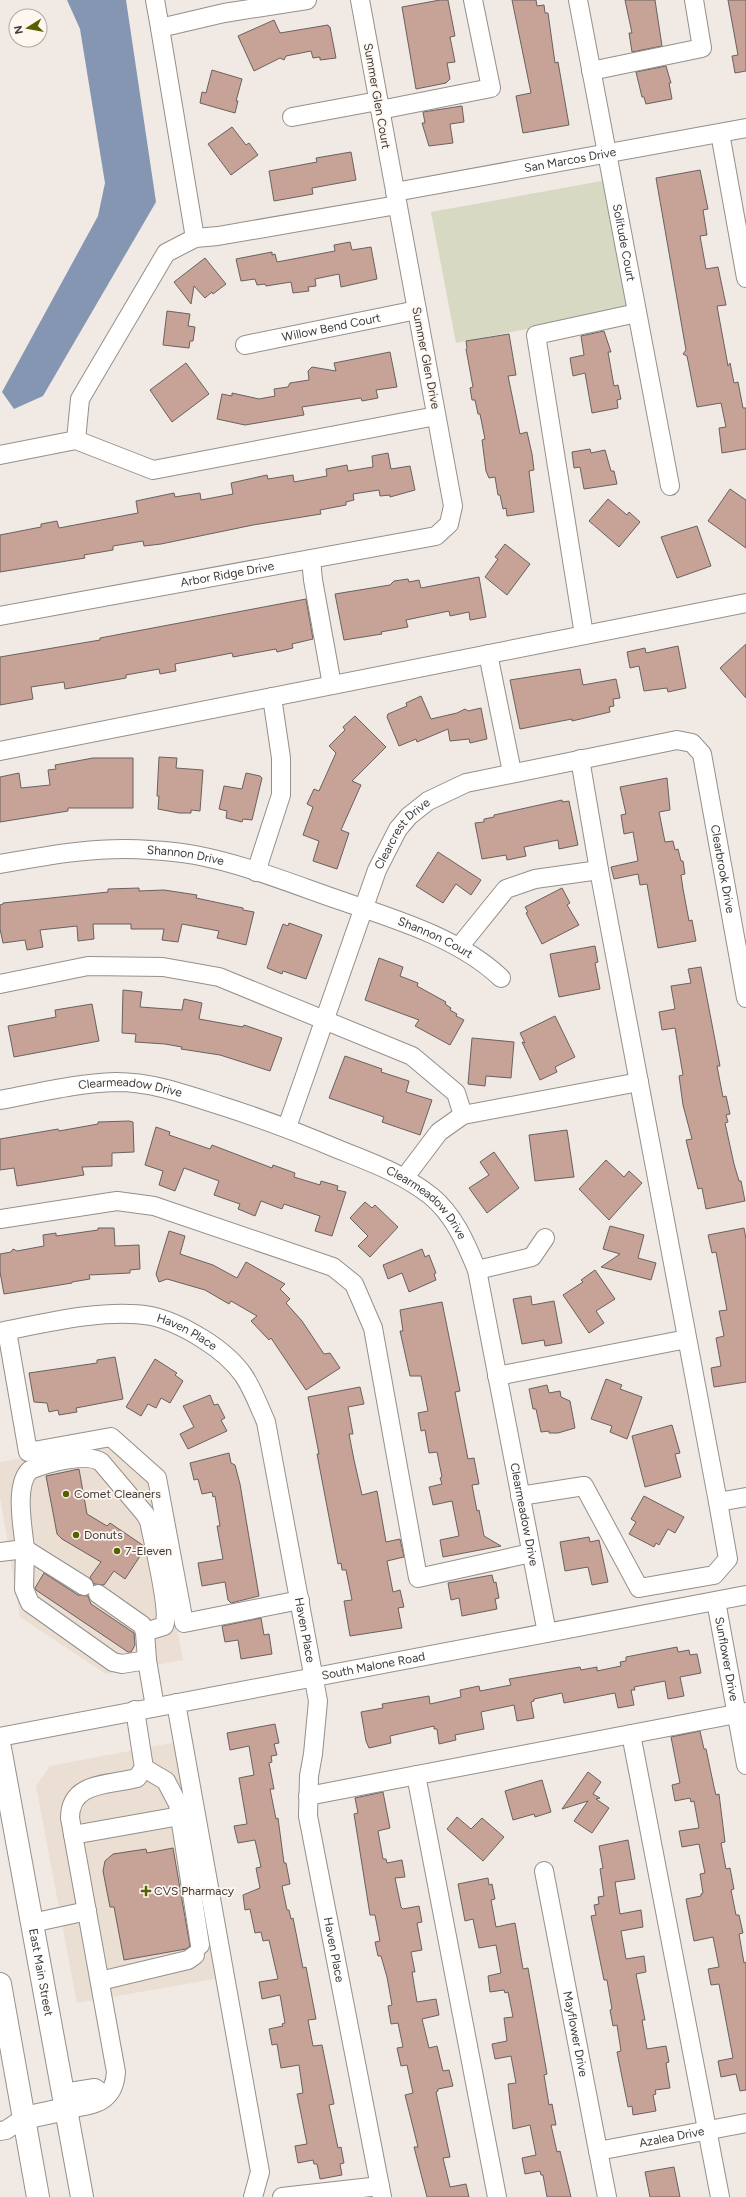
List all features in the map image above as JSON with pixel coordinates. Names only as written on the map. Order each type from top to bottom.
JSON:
[{"type":"main road","name":"East Main Street","points":[[0,1748],[82,2197]]},
{"type":"main road","points":[[0,1984],[38,2197]]},
{"type":"main road","points":[[24,2118],[64,2101]]},
{"type":"street","points":[[76,440],[80,399],[166,253],[195,238],[155,0]]},
{"type":"street","points":[[160,28],[224,13],[307,0]]},
{"type":"street","name":"Summer Glen Court","points":[[360,0],[396,198]]},
{"type":"street","points":[[292,117],[379,106],[491,88],[473,0]]},
{"type":"street","name":"Solitude Court","points":[[578,0],[670,486]]},
{"type":"street","points":[[591,71],[702,48],[694,0]]},
{"type":"street","name":"San Marcos Drive","points":[[195,238],[218,236],[607,153],[746,128]]},
{"type":"street","points":[[720,133],[746,278]]},
{"type":"street","name":"Summer Glen Drive","points":[[396,198],[453,506],[449,524]]},
{"type":"street","name":"Willow Bend Court","points":[[245,345],[417,310]]},
{"type":"street","points":[[584,635],[536,335],[637,313]]},
{"type":"street","points":[[0,455],[76,440],[153,470],[436,416]]},
{"type":"street","name":"Arbor Ridge Drive","points":[[0,616],[436,536],[449,524]]},
{"type":"street","points":[[311,559],[313,580],[332,685]]},
{"type":"street","points":[[0,751],[746,603]]},
{"type":"street","points":[[488,654],[512,772]]},
{"type":"street","points":[[256,872],[281,795],[281,758],[272,697]]},
{"type":"street","name":"Clearcrest Drive","points":[[287,1127],[377,870],[398,829],[409,816],[428,801],[466,783],[512,772],[677,740],[692,743]]},
{"type":"street","name":"Clearbrook Drive","points":[[692,743],[702,754],[744,978],[746,998]]},
{"type":"street","points":[[520,1496],[584,1486],[639,1588],[714,1575],[728,1559],[599,870],[580,760]]},
{"type":"street","name":"Shannon Drive","points":[[0,864],[63,853],[114,849],[148,850],[194,855],[256,872],[364,908]]},
{"type":"street","points":[[459,947],[506,889],[535,879],[599,870]]},
{"type":"street","name":"Shannon Court","points":[[364,908],[459,947],[485,962],[501,978]]},
{"type":"street","points":[[0,984],[88,966],[163,967],[219,977],[412,1056],[456,1093],[463,1114]]},
{"type":"street","name":"Clearmeadow Drive","points":[[0,1100],[78,1085],[116,1082],[147,1085],[179,1092],[287,1127],[405,1177],[432,1198],[450,1217],[466,1243],[477,1270],[547,1633]]},
{"type":"street","points":[[405,1177],[439,1132],[463,1114],[639,1082]]},
{"type":"street","points":[[0,1219],[117,1201],[154,1206],[333,1267],[354,1284],[373,1328],[418,1578],[531,1553]]},
{"type":"street","points":[[477,1270],[532,1257],[545,1238]]},
{"type":"street","name":"Haven Place","points":[[3,1331],[96,1316],[136,1314],[170,1321],[187,1329],[226,1355],[243,1374],[252,1390],[266,1422],[318,1701],[308,1796],[308,1816],[381,2191]]},
{"type":"street","points":[[3,1331],[28,1452],[110,1437],[158,1478],[184,1623],[300,1600]]},
{"type":"street","points":[[497,1376],[688,1339]]},
{"type":"street","points":[[145,1632],[164,1626],[166,1621],[149,1521],[137,1503],[101,1462],[95,1458],[86,1457],[37,1467],[25,1474],[22,1482],[21,1496],[25,1549],[24,1589],[30,1603],[113,1662],[122,1664],[147,1660]]},
{"type":"street","points":[[718,1502],[746,1497]]},
{"type":"street","points":[[0,1552],[25,1549],[91,1590],[142,1625],[145,1632],[147,1660],[155,1707]]},
{"type":"street","name":"South Malone Road","points":[[0,1738],[135,1710],[746,1595]]},
{"type":"street","name":"Sunflower Drive","points":[[716,1601],[741,1713],[746,1764]]},
{"type":"street","points":[[176,1703],[260,2172],[253,2197]]},
{"type":"street","points":[[64,2101],[98,2104],[112,2089],[116,2072],[73,1835],[70,1807],[76,1797],[85,1788],[137,1778],[144,1768],[135,1710]]},
{"type":"street","points":[[308,1796],[741,1713]]},
{"type":"street","points":[[631,1734],[720,2197]]},
{"type":"street","points":[[100,1981],[188,1960],[198,1950],[178,1804],[166,1781],[144,1768]]},
{"type":"street","points":[[416,1775],[497,2197]]},
{"type":"street","points":[[73,1835],[180,1816]]},
{"type":"street","name":"Mayflower Drive","points":[[544,1871],[607,2197]]},
{"type":"street","points":[[32,1923],[87,1911]]},
{"type":"street","points":[[0,2131],[6,2130],[24,2118]]},
{"type":"street","name":"Azalea Drive","points":[[598,2151],[746,2123]]},
{"type":"street","points":[[282,2197],[381,2191]]},
{"type":"shaded area","points":[[102,1443],[147,1472],[183,1660],[106,1674],[20,1617],[0,1496],[0,1462]]},
{"type":"shaded area","points":[[177,1742],[220,1978],[77,2003],[36,1786],[50,1766]]},
{"type":"green space","points":[[607,180],[632,308],[456,343],[431,212]]},
{"type":"water","points":[[67,0],[126,0],[156,202],[43,396],[14,409],[2,392],[98,216],[105,183],[80,29]]},
{"type":"building","points":[[440,0],[448,0],[455,36],[450,37],[455,62],[447,63],[450,79],[446,83],[416,89],[402,7]]},
{"type":"building","points":[[512,0],[536,0],[537,6],[544,5],[545,13],[548,13],[555,63],[558,62],[569,125],[523,133],[516,96],[531,93]]},
{"type":"building","points":[[625,0],[655,0],[662,46],[632,52],[629,33],[632,33]]},
{"type":"building","points":[[728,0],[746,0],[746,71],[735,73],[732,56],[738,55]]},
{"type":"building","points":[[274,20],[280,33],[328,25],[330,27],[336,58],[320,60],[320,57],[313,58],[311,51],[286,56],[284,60],[280,58],[254,71],[238,36]]},
{"type":"building","points":[[666,66],[671,83],[669,83],[672,99],[646,104],[644,97],[642,97],[636,72]]},
{"type":"building","points":[[212,70],[242,79],[236,101],[238,101],[235,113],[200,103],[202,92],[206,93]]},
{"type":"building","points":[[462,106],[464,122],[450,124],[453,143],[429,146],[422,123],[425,123],[423,112]]},
{"type":"building","points":[[232,127],[246,145],[249,143],[258,155],[231,175],[208,144]]},
{"type":"building","points":[[351,152],[356,180],[312,188],[313,194],[274,201],[269,171],[317,162],[316,158]]},
{"type":"building","points":[[700,170],[708,209],[703,210],[707,235],[700,236],[706,269],[718,267],[726,305],[717,306],[728,366],[730,363],[734,383],[738,382],[743,408],[746,408],[746,449],[722,453],[719,428],[726,427],[721,403],[697,407],[687,356],[683,354],[686,350],[656,178]]},
{"type":"building","points":[[350,242],[352,250],[371,247],[377,279],[341,287],[339,274],[315,279],[316,286],[308,287],[309,291],[293,293],[291,282],[266,286],[265,284],[257,285],[255,279],[241,281],[236,259],[272,252],[272,255],[275,254],[277,262],[335,251],[334,245]]},
{"type":"building","points":[[205,258],[226,284],[205,298],[194,286],[191,304],[174,282]]},
{"type":"building","points":[[167,311],[190,314],[188,326],[195,327],[193,341],[190,341],[189,348],[163,345]]},
{"type":"building","points":[[604,331],[611,352],[608,352],[614,386],[618,385],[621,399],[617,400],[618,408],[592,413],[585,373],[573,376],[570,358],[584,355],[581,336]]},
{"type":"building","points":[[509,334],[516,375],[508,376],[520,434],[527,432],[532,454],[534,470],[529,471],[534,512],[507,516],[506,508],[503,509],[500,495],[498,495],[495,477],[489,478],[486,471],[482,440],[485,439],[480,414],[478,414],[475,400],[472,400],[470,388],[473,387],[466,349],[466,341]]},
{"type":"building","points":[[390,352],[397,387],[376,390],[378,398],[362,401],[361,398],[302,407],[304,415],[245,425],[217,419],[222,394],[232,396],[232,393],[259,399],[275,396],[274,389],[288,387],[290,383],[309,380],[308,371],[312,367],[336,371],[334,363]]},
{"type":"building","points":[[186,363],[209,394],[172,422],[150,390]]},
{"type":"building","points":[[590,449],[591,453],[605,450],[611,471],[614,471],[617,484],[584,489],[580,467],[574,468],[572,452]]},
{"type":"building","points":[[388,453],[391,469],[410,466],[415,490],[390,497],[390,495],[380,496],[379,490],[353,494],[354,500],[346,502],[346,505],[320,510],[321,514],[253,525],[161,544],[144,546],[143,541],[113,546],[113,550],[84,555],[85,558],[0,572],[0,535],[41,527],[41,524],[57,521],[59,528],[138,513],[136,501],[174,493],[175,497],[200,493],[201,500],[233,494],[231,483],[267,475],[268,479],[293,475],[294,482],[327,476],[326,469],[347,465],[348,471],[373,467],[372,456]]},
{"type":"building","points":[[730,489],[746,500],[746,548],[708,521]]},
{"type":"building","points":[[608,499],[627,515],[629,512],[640,522],[619,547],[589,521]]},
{"type":"building","points":[[697,526],[711,566],[677,578],[661,537]]},
{"type":"building","points":[[505,544],[530,564],[507,595],[485,577],[498,559],[495,557]]},
{"type":"building","points":[[479,577],[486,617],[470,620],[469,612],[450,616],[449,611],[406,620],[408,627],[381,632],[382,634],[344,640],[335,594],[390,585],[394,581],[408,579],[409,582],[419,580],[421,588]]},
{"type":"building","points":[[306,599],[313,639],[292,644],[293,648],[277,652],[276,649],[233,657],[232,653],[175,664],[176,671],[160,674],[159,669],[126,675],[126,678],[65,689],[64,682],[31,687],[33,699],[0,705],[0,657],[100,640],[100,638]]},
{"type":"building","points":[[746,644],[746,698],[720,668]]},
{"type":"building","points":[[678,646],[686,688],[668,692],[667,688],[644,691],[639,666],[630,668],[627,652],[645,648],[646,653]]},
{"type":"building","points":[[580,669],[583,685],[616,679],[620,698],[613,699],[614,706],[609,707],[610,712],[572,721],[572,719],[520,729],[510,680]]},
{"type":"building","points":[[421,696],[431,719],[457,713],[465,709],[468,711],[481,708],[487,739],[470,743],[469,739],[450,741],[448,729],[417,742],[416,739],[399,746],[387,717],[388,714],[407,706],[406,703]]},
{"type":"building","points":[[355,716],[386,747],[352,781],[361,785],[341,830],[349,833],[337,869],[313,861],[319,841],[303,835],[313,807],[307,804],[314,789],[319,791],[336,753],[329,746],[345,730],[343,727]]},
{"type":"building","points":[[159,757],[177,758],[176,768],[203,770],[200,811],[191,810],[191,813],[179,813],[158,809],[159,796],[157,796]]},
{"type":"building","points":[[93,758],[133,758],[133,808],[68,808],[68,811],[0,822],[0,777],[19,773],[21,788],[50,785],[48,770],[56,769],[55,765]]},
{"type":"building","points":[[246,773],[260,776],[262,778],[252,820],[243,819],[242,822],[226,818],[227,811],[219,809],[224,786],[242,789]]},
{"type":"building","points":[[667,778],[670,810],[659,812],[665,842],[673,841],[675,850],[678,849],[681,861],[683,861],[685,874],[681,875],[683,889],[689,921],[692,920],[696,941],[658,948],[647,884],[640,885],[638,874],[614,879],[611,867],[638,861],[633,832],[624,834],[621,815],[626,814],[620,787]]},
{"type":"building","points":[[562,800],[562,802],[569,801],[578,845],[559,849],[558,840],[524,847],[526,856],[507,860],[506,855],[482,859],[475,823],[484,822],[484,819],[494,817],[494,815]]},
{"type":"building","points":[[438,852],[481,880],[471,895],[456,884],[443,903],[416,886]]},
{"type":"building","points":[[139,888],[139,891],[164,890],[197,895],[196,898],[243,908],[243,910],[254,912],[246,945],[217,938],[219,931],[182,924],[178,942],[162,940],[164,929],[131,929],[131,924],[93,924],[94,939],[78,941],[77,926],[40,930],[43,947],[27,950],[25,940],[3,943],[0,929],[0,905],[3,903],[108,892],[108,889]]},
{"type":"building","points":[[562,888],[570,903],[567,905],[579,925],[542,944],[526,913],[528,912],[525,907]]},
{"type":"building","points":[[289,923],[322,935],[306,979],[283,971],[282,974],[267,968],[283,924],[288,926]]},
{"type":"building","points":[[595,946],[598,962],[595,963],[600,989],[559,997],[550,954]]},
{"type":"building","points":[[379,958],[403,967],[400,976],[418,983],[417,986],[446,1002],[445,1004],[451,1008],[450,1010],[457,1014],[456,1016],[464,1020],[450,1045],[415,1026],[419,1020],[365,1000]]},
{"type":"building","points":[[701,967],[720,1066],[717,1066],[723,1097],[726,1096],[730,1114],[726,1115],[728,1122],[725,1123],[734,1164],[739,1181],[741,1181],[745,1201],[706,1209],[702,1188],[698,1189],[686,1140],[692,1139],[683,1105],[679,1076],[683,1075],[675,1028],[662,1030],[659,1012],[675,1009],[671,986],[691,983],[688,969]]},
{"type":"building","points":[[123,990],[142,992],[140,1007],[182,1010],[184,999],[202,1003],[199,1019],[243,1027],[244,1025],[282,1038],[270,1071],[220,1055],[181,1049],[182,1047],[165,1044],[135,1042],[136,1034],[122,1033]]},
{"type":"building","points":[[92,1004],[99,1041],[14,1057],[8,1026],[56,1017],[55,1010]]},
{"type":"building","points":[[555,1016],[575,1057],[555,1067],[557,1072],[540,1080],[522,1042],[525,1043],[520,1033]]},
{"type":"building","points":[[472,1038],[514,1042],[511,1078],[486,1076],[485,1086],[468,1084]]},
{"type":"building","points":[[345,1056],[382,1069],[381,1072],[409,1081],[406,1092],[432,1100],[420,1135],[382,1122],[384,1117],[329,1098]]},
{"type":"building","points":[[98,1122],[133,1122],[134,1152],[112,1153],[112,1166],[82,1167],[84,1175],[17,1186],[14,1168],[0,1170],[0,1139],[58,1129],[59,1131],[98,1124]]},
{"type":"building","points":[[156,1127],[170,1132],[169,1135],[210,1149],[212,1145],[272,1168],[273,1165],[295,1173],[294,1177],[320,1185],[321,1181],[338,1186],[337,1190],[346,1192],[332,1236],[315,1231],[320,1216],[284,1204],[282,1209],[261,1201],[255,1216],[238,1209],[240,1204],[214,1195],[219,1181],[184,1168],[175,1191],[159,1185],[163,1171],[145,1165]]},
{"type":"building","points":[[567,1130],[574,1177],[535,1181],[529,1135]]},
{"type":"building","points":[[494,1152],[519,1188],[487,1213],[469,1188],[489,1175],[480,1162]]},
{"type":"building","points":[[606,1160],[624,1177],[629,1171],[642,1183],[609,1220],[579,1189]]},
{"type":"building","points":[[365,1202],[372,1208],[375,1205],[398,1227],[370,1257],[358,1246],[368,1236],[350,1218]]},
{"type":"building","points":[[610,1226],[644,1235],[638,1258],[656,1263],[651,1280],[601,1267],[620,1254],[603,1249]]},
{"type":"building","points":[[98,1228],[114,1228],[115,1246],[139,1245],[140,1269],[130,1270],[130,1273],[89,1275],[90,1279],[4,1294],[0,1272],[0,1254],[11,1252],[13,1249],[17,1251],[44,1246],[43,1235],[56,1233],[56,1236],[98,1230]]},
{"type":"building","points":[[744,1228],[746,1239],[746,1382],[714,1387],[711,1368],[721,1366],[716,1338],[724,1336],[719,1311],[727,1310],[716,1252],[712,1253],[708,1235]]},
{"type":"building","points":[[169,1231],[185,1236],[180,1254],[213,1265],[237,1278],[246,1262],[285,1284],[280,1289],[290,1299],[286,1303],[302,1321],[324,1354],[330,1353],[340,1368],[306,1390],[271,1338],[269,1340],[251,1321],[257,1316],[231,1301],[229,1304],[205,1290],[167,1279],[159,1282],[156,1274]]},
{"type":"building","points":[[422,1249],[425,1257],[429,1255],[436,1273],[434,1274],[436,1280],[409,1292],[402,1273],[388,1279],[383,1265]]},
{"type":"building","points":[[595,1270],[615,1299],[596,1311],[604,1323],[589,1333],[563,1295],[583,1282],[581,1280]]},
{"type":"building","points":[[531,1296],[532,1305],[554,1301],[562,1343],[545,1346],[544,1340],[522,1344],[513,1299]]},
{"type":"building","points":[[442,1302],[460,1391],[455,1392],[468,1459],[474,1458],[479,1484],[472,1485],[477,1511],[479,1510],[484,1536],[501,1546],[443,1557],[440,1540],[459,1536],[452,1501],[433,1505],[429,1487],[442,1484],[440,1478],[442,1477],[437,1452],[429,1453],[425,1430],[421,1431],[418,1413],[428,1411],[421,1376],[410,1376],[400,1331],[403,1331],[400,1310]]},
{"type":"building","points":[[115,1357],[123,1399],[76,1408],[77,1412],[59,1415],[58,1410],[49,1412],[47,1403],[34,1402],[29,1373],[97,1363],[97,1360]]},
{"type":"building","points":[[155,1359],[177,1373],[175,1375],[183,1381],[170,1403],[161,1398],[156,1408],[148,1404],[141,1416],[126,1407]]},
{"type":"building","points":[[606,1379],[622,1385],[620,1389],[642,1397],[627,1439],[610,1432],[612,1426],[591,1419]]},
{"type":"building","points":[[547,1385],[549,1393],[560,1391],[561,1397],[570,1401],[575,1428],[558,1433],[549,1433],[549,1431],[541,1432],[536,1409],[533,1409],[529,1389]]},
{"type":"building","points":[[360,1387],[364,1404],[348,1407],[353,1434],[349,1434],[354,1460],[362,1495],[377,1491],[386,1542],[400,1539],[404,1557],[387,1561],[393,1592],[400,1590],[404,1607],[398,1608],[402,1628],[350,1636],[344,1601],[352,1600],[346,1570],[342,1570],[341,1563],[338,1564],[317,1454],[319,1454],[308,1397]]},
{"type":"building","points":[[210,1395],[214,1405],[218,1404],[225,1418],[221,1420],[227,1431],[188,1449],[180,1434],[194,1427],[183,1406]]},
{"type":"building","points":[[672,1425],[680,1453],[675,1454],[681,1477],[645,1487],[632,1436]]},
{"type":"building","points":[[229,1453],[231,1463],[235,1465],[240,1484],[259,1596],[231,1603],[228,1600],[225,1582],[202,1586],[198,1563],[223,1559],[217,1526],[220,1526],[215,1496],[213,1497],[212,1492],[202,1494],[198,1479],[194,1480],[190,1463]]},
{"type":"building","points":[[79,1469],[87,1514],[107,1526],[110,1523],[144,1546],[144,1550],[125,1579],[114,1571],[104,1585],[94,1584],[90,1577],[101,1562],[62,1539],[57,1534],[46,1476]]},
{"type":"building","points":[[644,1496],[684,1517],[675,1533],[668,1529],[659,1545],[656,1543],[654,1547],[629,1534],[636,1522],[631,1519]]},
{"type":"building","points":[[589,1537],[590,1542],[599,1540],[608,1582],[592,1585],[588,1567],[565,1571],[560,1542]]},
{"type":"building","name":"7-Eleven","points":[[44,1573],[78,1595],[88,1596],[91,1604],[134,1633],[135,1645],[131,1652],[128,1652],[36,1590],[35,1588]]},
{"type":"building","points":[[492,1575],[494,1583],[496,1582],[499,1598],[495,1599],[497,1609],[462,1616],[459,1598],[451,1600],[448,1583]]},
{"type":"building","points":[[261,1618],[264,1635],[269,1634],[272,1654],[241,1659],[238,1640],[225,1642],[222,1626]]},
{"type":"building","points":[[677,1647],[678,1652],[689,1650],[690,1655],[697,1654],[701,1673],[680,1677],[684,1696],[668,1699],[665,1681],[634,1687],[635,1690],[631,1690],[634,1705],[618,1708],[615,1693],[564,1703],[562,1693],[534,1699],[534,1701],[531,1702],[534,1718],[517,1721],[514,1705],[481,1712],[484,1729],[455,1735],[456,1740],[439,1744],[437,1729],[434,1729],[434,1726],[390,1736],[391,1743],[369,1748],[366,1741],[361,1712],[383,1708],[382,1704],[429,1696],[430,1704],[461,1697],[460,1690],[479,1686],[480,1691],[511,1685],[509,1679],[580,1667],[581,1670],[597,1667],[597,1671],[621,1666],[620,1662],[626,1661],[626,1657]]},
{"type":"building","points":[[275,1724],[279,1743],[274,1744],[277,1755],[271,1756],[272,1762],[269,1763],[274,1789],[270,1789],[276,1819],[278,1818],[284,1863],[286,1863],[290,1884],[282,1886],[287,1910],[289,1910],[291,1919],[293,1918],[303,1968],[306,1967],[316,2019],[308,2020],[313,2046],[322,2045],[334,2104],[329,2105],[338,2148],[341,2147],[344,2163],[340,2164],[342,2175],[320,2179],[317,2164],[314,2164],[313,2160],[298,2163],[295,2146],[307,2144],[297,2094],[303,2093],[299,2065],[281,2068],[277,2044],[272,2045],[269,2029],[283,2026],[282,2024],[285,2023],[280,1995],[262,1999],[259,1982],[278,1979],[269,1940],[263,1941],[261,1932],[255,1933],[250,1909],[245,1910],[243,1895],[260,1888],[256,1868],[261,1867],[255,1840],[238,1843],[234,1826],[247,1824],[239,1778],[254,1775],[249,1746],[230,1750],[227,1733]]},
{"type":"building","points":[[700,1731],[704,1749],[706,1749],[716,1795],[719,1794],[725,1842],[721,1843],[726,1869],[730,1868],[734,1889],[731,1890],[736,1915],[739,1915],[743,1933],[739,1934],[744,1963],[746,1962],[746,2090],[740,2091],[736,2074],[721,2077],[718,2061],[733,2058],[719,1984],[711,1985],[708,1969],[719,1967],[713,1937],[694,1941],[686,1899],[701,1896],[703,1893],[700,1874],[705,1873],[699,1844],[682,1847],[679,1831],[699,1828],[694,1801],[691,1802],[690,1798],[675,1801],[672,1785],[680,1783],[671,1737]]},
{"type":"building","points":[[588,1772],[601,1782],[593,1794],[600,1798],[596,1799],[609,1808],[592,1833],[574,1821],[588,1801],[562,1809]]},
{"type":"building","points":[[542,1780],[551,1812],[535,1817],[534,1814],[513,1820],[505,1791]]},
{"type":"building","points":[[383,1792],[390,1828],[378,1831],[383,1859],[386,1859],[387,1863],[402,1860],[405,1877],[395,1878],[401,1907],[403,1909],[419,1906],[422,1922],[417,1923],[422,1950],[411,1952],[415,1972],[412,1972],[417,2002],[436,1999],[439,2015],[422,2019],[429,2048],[437,2046],[443,2071],[449,2070],[453,2086],[438,2089],[436,2092],[450,2157],[443,2158],[450,2187],[466,2184],[469,2197],[427,2197],[414,2147],[418,2147],[405,2095],[413,2093],[407,2065],[401,2066],[397,2048],[403,2047],[398,2023],[391,2024],[388,2006],[392,2005],[387,1977],[381,1956],[378,1956],[375,1942],[380,1941],[375,1915],[370,1915],[354,1814],[358,1813],[355,1798]]},
{"type":"building","points":[[457,1817],[471,1829],[482,1818],[504,1837],[483,1861],[447,1829]]},
{"type":"building","points":[[628,1840],[635,1879],[615,1882],[620,1914],[641,1910],[643,1927],[621,1931],[626,1959],[644,1956],[646,1972],[636,1974],[645,2020],[642,2020],[647,2049],[666,2046],[669,2062],[666,2063],[670,2088],[655,2090],[656,2094],[653,2095],[656,2111],[633,2115],[632,2106],[628,2107],[617,2052],[621,2051],[617,2025],[613,2026],[610,2010],[612,2009],[607,1980],[604,1980],[591,1916],[596,1915],[594,1905],[599,1904],[598,1897],[604,1896],[600,1869],[603,1868],[599,1846]]},
{"type":"building","name":"CVS Pharmacy","points":[[173,1848],[190,1946],[186,1949],[124,1960],[114,1907],[110,1907],[103,1871],[105,1861],[113,1854],[146,1849],[147,1853]]},
{"type":"building","points":[[488,1878],[489,1885],[492,1884],[495,1899],[491,1900],[496,1927],[515,1923],[523,1969],[528,1968],[547,2074],[544,2075],[549,2105],[552,2104],[556,2125],[551,2125],[557,2152],[560,2151],[571,2197],[547,2197],[543,2175],[541,2175],[540,2171],[525,2174],[522,2158],[536,2155],[530,2125],[513,2129],[508,2084],[516,2083],[511,2056],[495,2059],[492,2044],[507,2041],[504,2018],[513,2017],[508,1992],[505,1993],[504,1990],[490,1992],[488,1976],[501,1973],[496,1945],[479,1948],[473,1919],[465,1921],[458,1884]]},
{"type":"building","points":[[674,2167],[680,2197],[650,2197],[645,2172]]},
{"type":"place","name":"Comet Cleaners","points":[[66,1494]]},
{"type":"place","name":"Donuts","points":[[76,1535]]},
{"type":"place","name":"7-Eleven","points":[[117,1551]]},
{"type":"place","name":"CVS Pharmacy","points":[[146,1891]]}]
